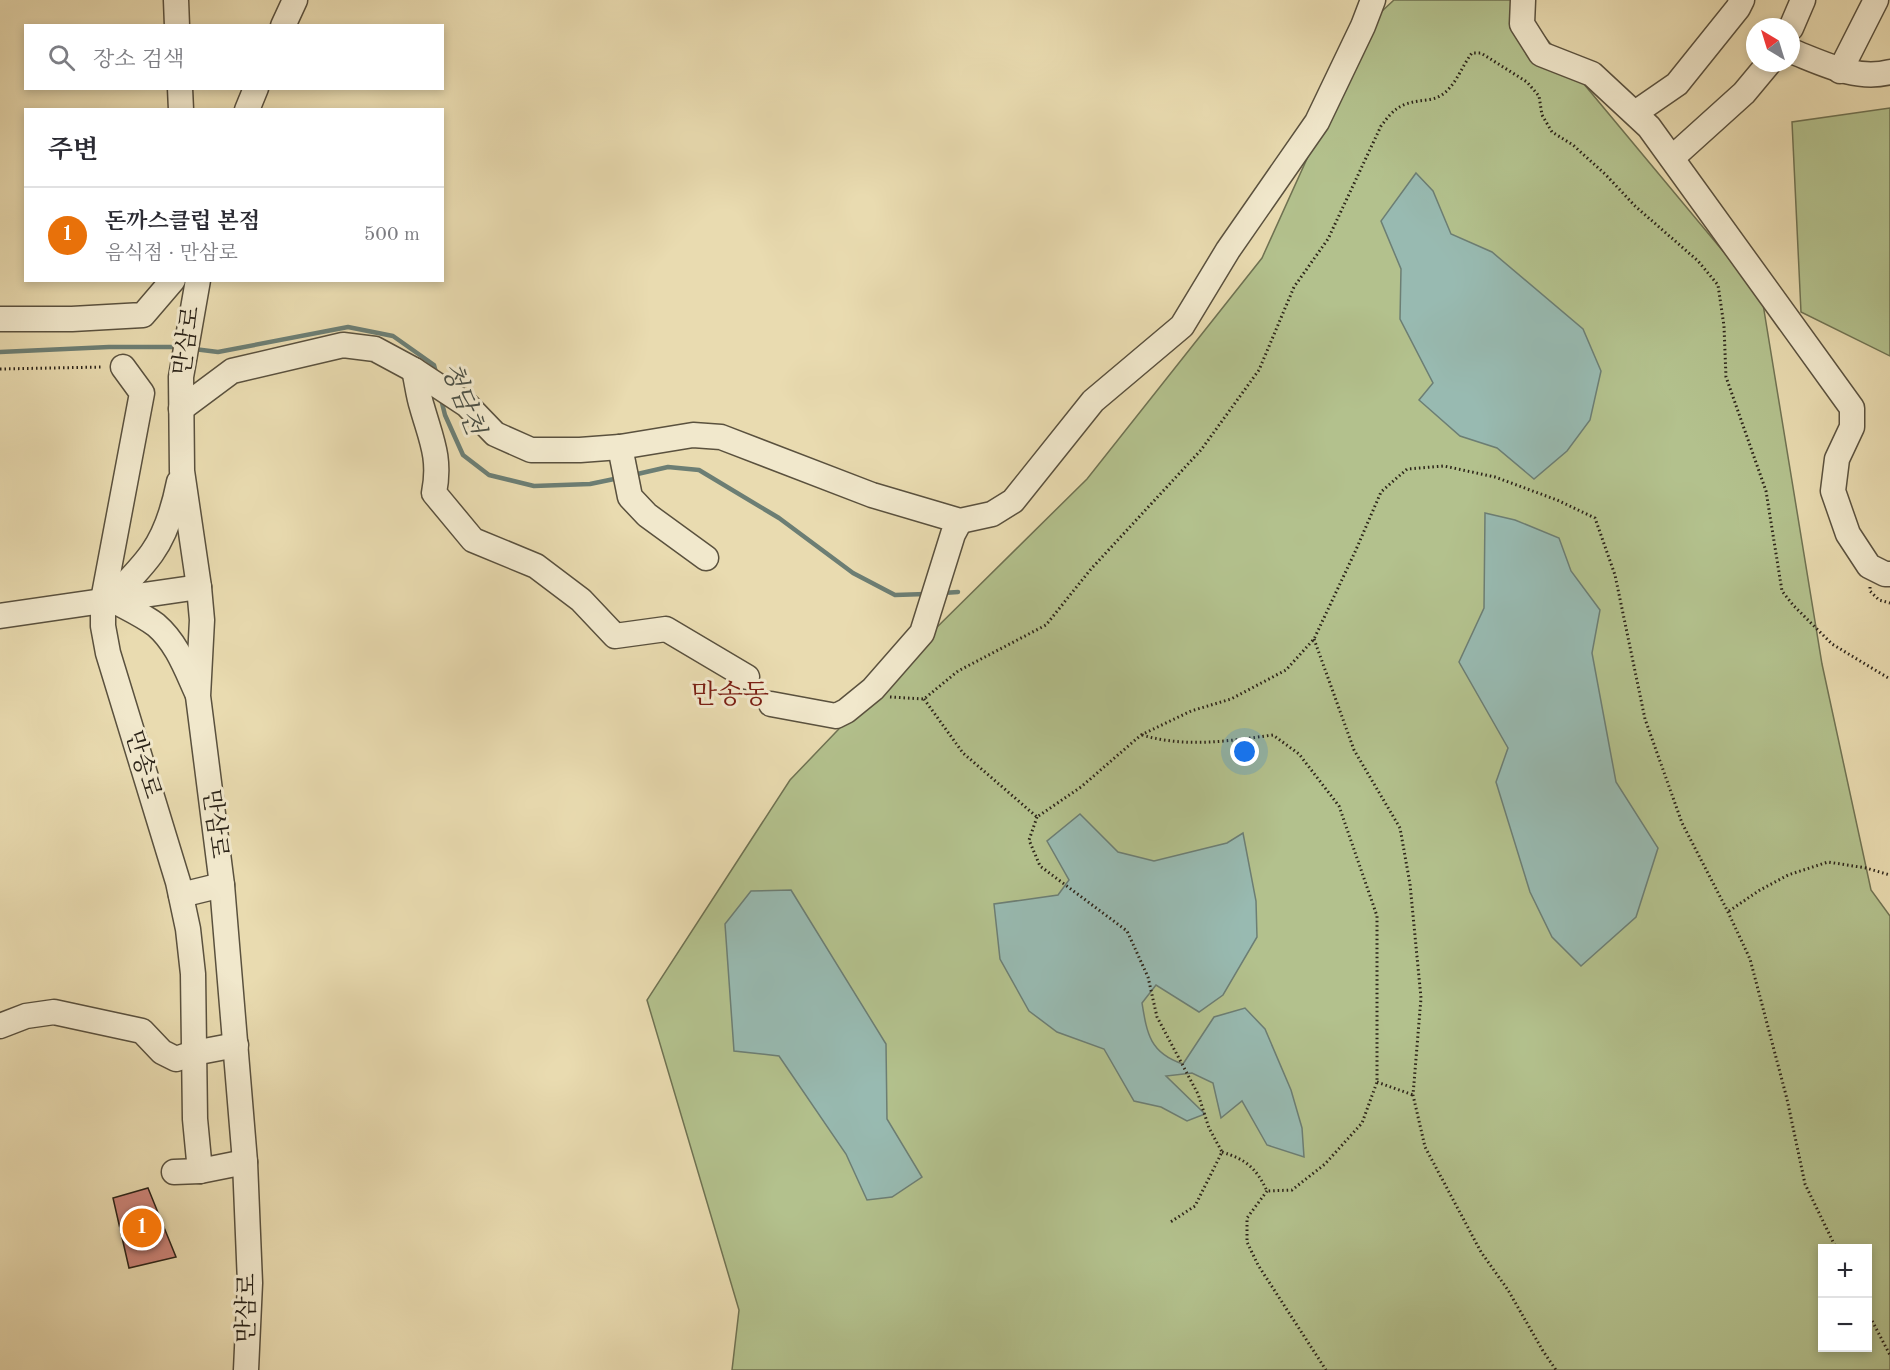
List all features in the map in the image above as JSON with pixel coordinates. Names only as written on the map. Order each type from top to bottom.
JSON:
[{"type":"street","points":[[176,0],[177,24]]},
{"type":"street","points":[[285,24],[295,0]]},
{"type":"street","points":[[181,409],[232,371],[343,345],[375,350],[421,375],[467,405],[495,434],[531,450],[580,450],[624,467],[693,435],[721,437],[872,495],[960,521],[992,514],[1013,501],[1093,400],[1182,326],[1228,250],[1317,122],[1373,0]]},
{"type":"street","points":[[1523,0],[1522,24],[1541,54],[1592,74],[1649,127],[1852,408],[1852,427],[1837,459],[1833,491],[1848,534],[1869,566],[1890,574]]},
{"type":"street","points":[[1635,112],[1677,84],[1742,0]]},
{"type":"street","points":[[1795,18],[1803,0]]},
{"type":"street","points":[[1840,71],[1876,0]]},
{"type":"street","points":[[1800,55],[1840,71],[1880,75],[1890,72]]},
{"type":"street","points":[[1672,158],[1744,93],[1762,72]]},
{"type":"street","points":[[180,90],[181,108]]},
{"type":"street","points":[[248,108],[255,90]]},
{"type":"street","points":[[0,319],[72,319],[143,315],[170,282]]},
{"type":"street","name":"만삼로","points":[[198,282],[181,377],[182,471],[199,587],[202,620],[198,696],[222,885],[236,1045],[250,1283],[246,1370]]},
{"type":"street","name":"만송로","points":[[123,367],[142,393],[104,626],[108,653],[181,895],[188,929],[193,974],[195,1119],[200,1171]]},
{"type":"street","points":[[421,375],[421,405],[432,435],[438,472],[434,493],[473,540],[536,566],[581,600],[615,636],[666,629],[747,677]]},
{"type":"street","points":[[624,467],[630,496],[647,515],[706,558]]},
{"type":"street","points":[[107,600],[153,552],[164,533],[182,471]]},
{"type":"street","points":[[771,704],[836,716],[846,711],[873,689],[922,633],[953,534],[960,521]]},
{"type":"street","points":[[0,616],[199,587]]},
{"type":"street","points":[[107,600],[154,624],[165,634],[174,645],[198,696]]},
{"type":"street","points":[[181,895],[222,885]]},
{"type":"street","points":[[0,1026],[26,1016],[54,1012],[142,1031],[162,1052],[176,1059],[236,1045]]},
{"type":"street","points":[[174,1172],[200,1171],[244,1162]]},
{"type":"path","points":[[873,689],[885,697],[924,699],[958,671],[1046,625],[1091,568],[1201,450],[1259,370],[1294,287],[1328,239],[1381,126],[1394,109],[1410,102],[1436,98],[1446,92],[1472,52],[1481,52],[1527,82],[1539,96],[1542,115],[1552,132],[1573,145],[1606,175],[1635,206],[1698,261],[1718,285],[1724,326],[1726,377],[1766,491],[1782,591],[1832,644],[1890,678]]},
{"type":"path","points":[[0,369],[123,367]]},
{"type":"path","points":[[1267,1191],[1258,1173],[1241,1158],[1222,1152],[1209,1128],[1194,1086],[1157,1017],[1148,977],[1127,931],[1040,866],[1029,840],[1037,817],[1081,787],[1141,735],[1191,711],[1231,699],[1286,670],[1314,639],[1381,492],[1407,469],[1444,466],[1495,477],[1557,500],[1595,518],[1615,575],[1645,719],[1682,823],[1750,959],[1787,1100],[1805,1184],[1834,1244]]},
{"type":"path","points":[[1314,639],[1354,750],[1400,828],[1410,884],[1421,998],[1413,1095],[1425,1148],[1481,1252],[1508,1290],[1543,1352],[1556,1370]]},
{"type":"path","points":[[924,699],[963,753],[1037,817]]},
{"type":"path","points":[[1141,735],[1162,741],[1202,744],[1273,735],[1299,754],[1339,806],[1377,916],[1377,1082],[1362,1123],[1325,1164],[1292,1190],[1267,1191]]},
{"type":"path","points":[[1728,912],[1760,890],[1788,875],[1828,862],[1866,868],[1890,875]]},
{"type":"path","points":[[1377,1082],[1413,1095]]},
{"type":"path","points":[[1168,1223],[1195,1206],[1222,1152]]},
{"type":"path","points":[[1267,1191],[1247,1218],[1247,1242],[1258,1265],[1326,1370]]},
{"type":"path","points":[[1872,1320],[1890,1355]]},
{"type":"green space","points":[[1394,0],[1514,0],[1762,298],[1822,664],[1871,890],[1890,916],[1890,1370],[732,1370],[739,1310],[647,1000],[790,780],[926,638],[1087,479],[1262,258],[1368,24]]},
{"type":"green space","points":[[1890,108],[1890,356],[1801,312],[1792,122]]},
{"type":"water","points":[[1416,173],[1433,191],[1451,234],[1492,252],[1583,329],[1601,371],[1590,420],[1567,451],[1534,479],[1497,448],[1460,436],[1419,400],[1433,383],[1400,319],[1401,269],[1381,221]]},
{"type":"water","points":[[1485,513],[1515,520],[1559,538],[1571,571],[1600,610],[1592,653],[1616,782],[1658,848],[1636,917],[1581,966],[1552,937],[1530,892],[1496,782],[1508,748],[1459,662],[1484,608]]},
{"type":"water","points":[[1080,814],[1118,852],[1154,861],[1227,843],[1243,833],[1256,901],[1257,937],[1223,995],[1199,1012],[1156,985],[1142,1003],[1144,1014],[1148,1033],[1157,1048],[1163,1054],[1183,1064],[1214,1017],[1245,1008],[1265,1029],[1291,1090],[1302,1128],[1304,1157],[1267,1145],[1242,1101],[1221,1118],[1213,1083],[1192,1073],[1166,1076],[1205,1114],[1187,1121],[1161,1107],[1134,1101],[1104,1049],[1057,1032],[1029,1011],[1000,959],[994,904],[1058,895],[1069,880],[1047,841]]},
{"type":"water","points":[[791,890],[886,1044],[887,1119],[922,1177],[892,1197],[867,1200],[846,1154],[779,1056],[734,1051],[725,924],[751,891]]},
{"type":"building","points":[[148,1188],[176,1257],[129,1268],[113,1198]]},
{"type":"waterway","name":"청담천","points":[[194,349],[218,352],[348,327],[393,336],[434,365],[437,376]]},
{"type":"waterway","name":"청담천","points":[[0,352],[109,347],[179,347]]},
{"type":"waterway","name":"청담천","points":[[441,399],[445,415],[463,455],[489,475],[534,486],[590,484],[619,478]]},
{"type":"waterway","name":"청담천","points":[[633,475],[668,467],[699,470],[779,518],[853,573],[895,595],[926,594]]},
{"type":"waterway","name":"청담천","points":[[943,593],[958,592]]},
{"type":"place","name":"돈까스클럽 본점","points":[[142,1228]]},
{"type":"district","name":"만송동","points":[[730,695]]}]
